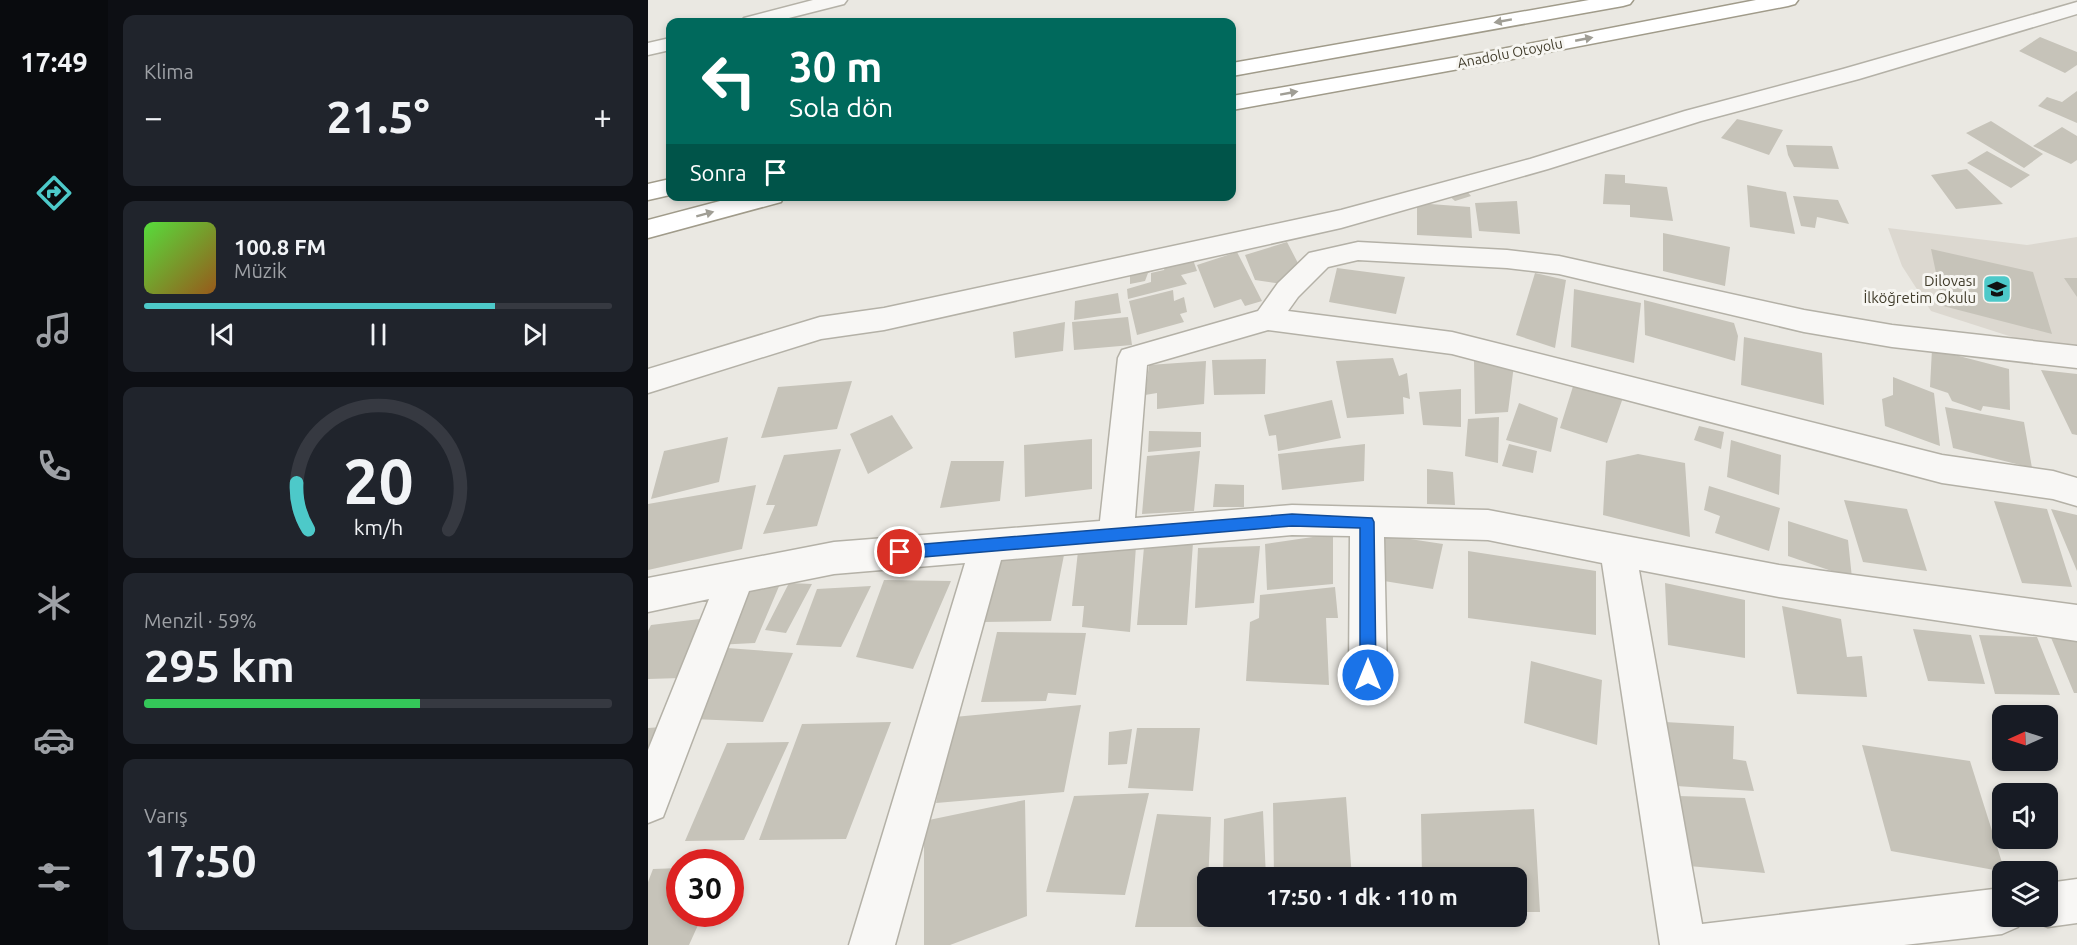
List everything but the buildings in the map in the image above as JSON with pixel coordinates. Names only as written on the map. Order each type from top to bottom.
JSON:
[{"type":"highway","points":[[1236,69],[1623,0]]},
{"type":"highway","name":"Anadolu Otoyolu","points":[[1236,102],[1481,59],[1788,0]]},
{"type":"highway","points":[[648,192],[666,188]]},
{"type":"highway","points":[[648,229],[753,201]]},
{"type":"street","points":[[767,18],[837,0]]},
{"type":"street","points":[[648,381],[820,328],[884,319],[1341,219],[1539,164],[1693,116],[1851,74],[2077,8]]},
{"type":"street","points":[[648,49],[666,45]]},
{"type":"street","points":[[1341,219],[1358,251]]},
{"type":"street","points":[[1268,320],[1288,290],[1319,260],[1358,251],[1507,259],[1559,265],[1815,323],[1892,336],[2077,357]]},
{"type":"street","points":[[1116,535],[1133,358],[1268,320],[1452,343],[1942,469],[2053,485],[2077,492]]},
{"type":"street","points":[[648,595],[834,558],[1292,520],[1488,525],[1618,552],[1779,581],[2077,623]]},
{"type":"street","points":[[1367,522],[1368,675]]},
{"type":"street","points":[[872,945],[988,545]]},
{"type":"street","points":[[1618,552],[1683,945]]},
{"type":"street","points":[[648,802],[736,577]]},
{"type":"street","points":[[2058,904],[2077,902]]},
{"type":"street","points":[[1707,945],[1992,912]]},
{"type":"shaded area","name":"Dilovası İlköğretim Okulu","points":[[1888,228],[2027,245],[2077,237],[2077,349],[2040,346],[1931,311],[1902,266]]},
{"type":"place","name":"Dilovası İlköğretim Okulu","points":[[1997,289]]},
{"type":"route","points":[[900,552],[1292,520],[1367,522],[1368,675]]}]
